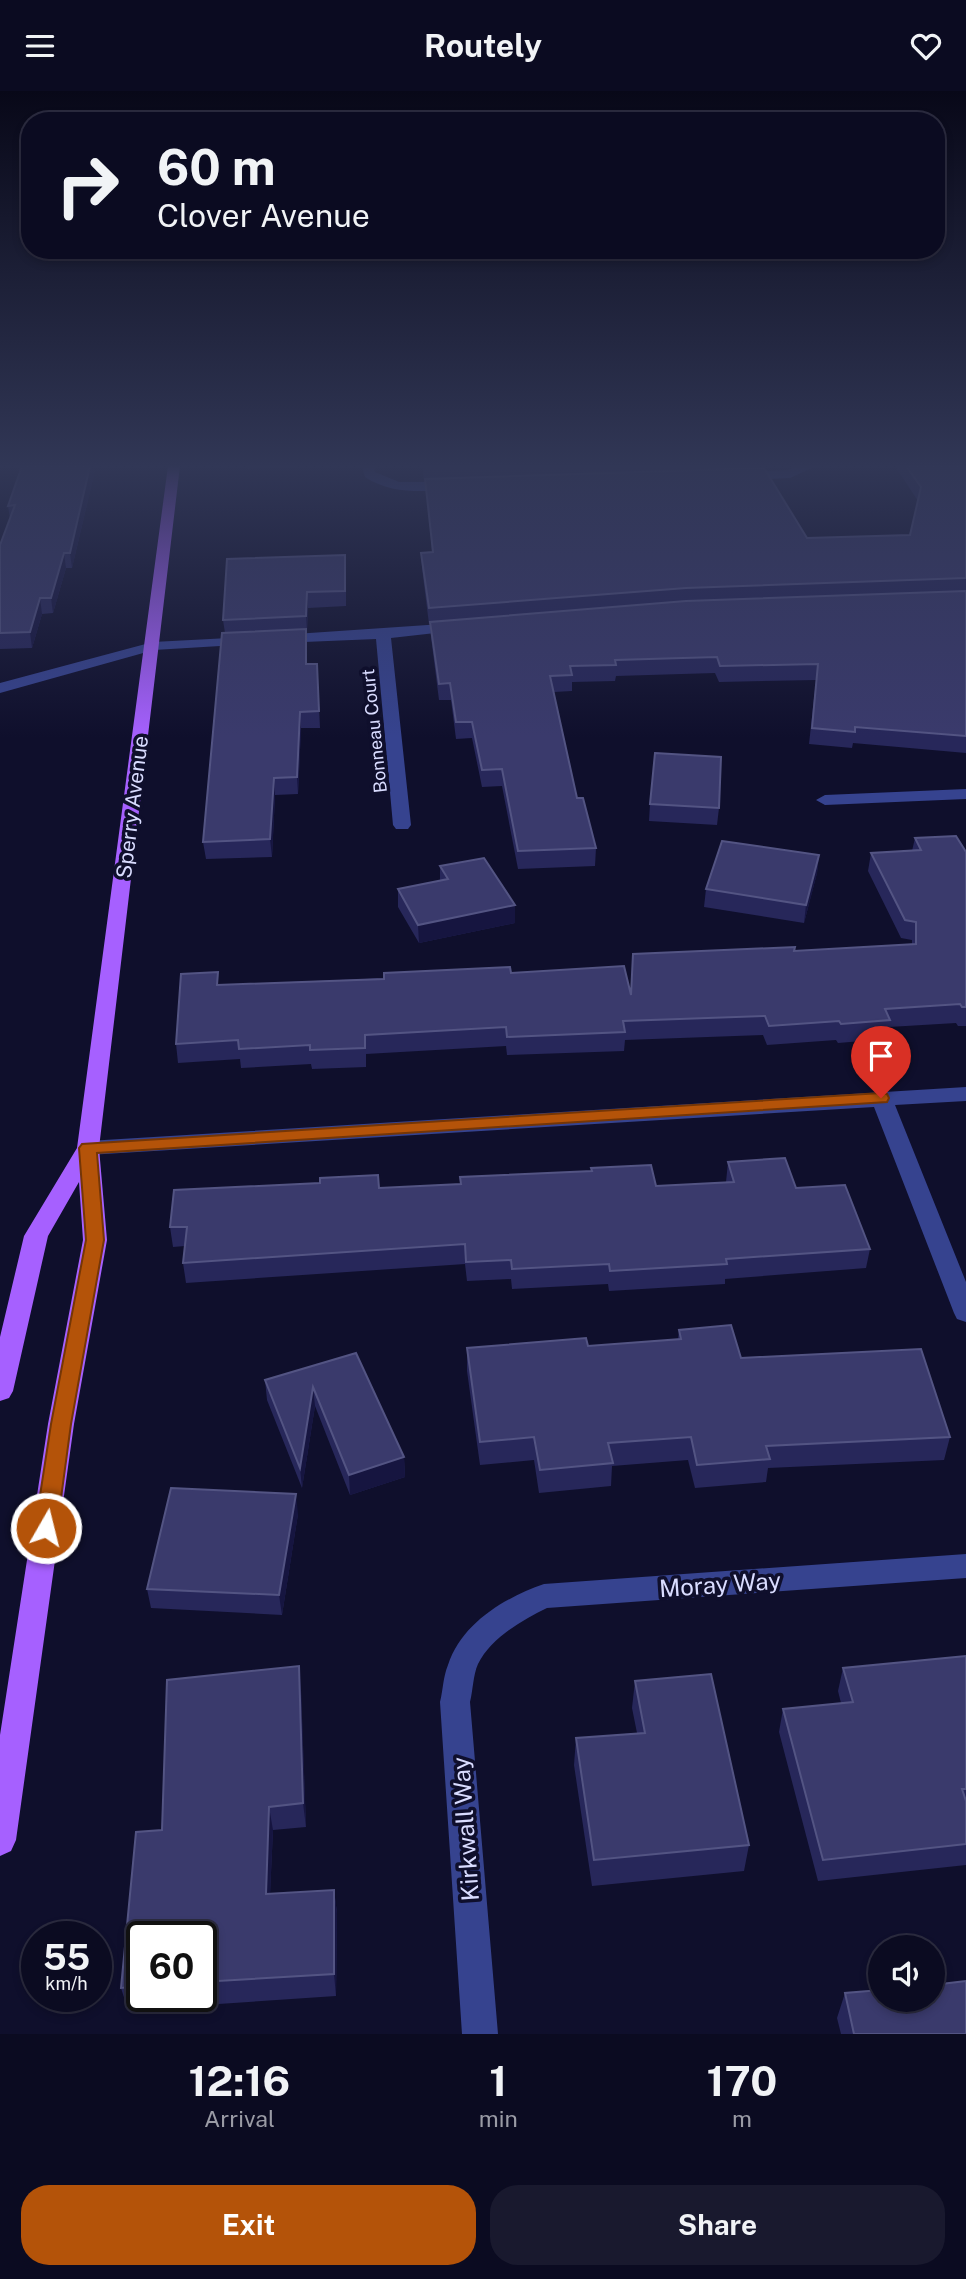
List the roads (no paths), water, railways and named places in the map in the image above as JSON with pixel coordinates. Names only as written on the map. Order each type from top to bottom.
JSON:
[{"type":"main road","name":"Sperry Avenue","points":[[0,1840],[61,1424],[95,1240],[88,1148],[163,557]]},
{"type":"main road","name":"Sperry Avenue","points":[[0,1391],[36,1236],[88,1148]]},
{"type":"street","points":[[0,688],[153,646],[383,634],[478,625]]},
{"type":"street","name":"Bonneau Court","points":[[383,634],[402,825]]},
{"type":"street","points":[[825,800],[966,794]]},
{"type":"street","points":[[88,1148],[966,1094]]},
{"type":"street","points":[[881,1098],[966,1313]]},
{"type":"street","name":"Moray Way","points":[[485,1632],[514,1609],[544,1596],[966,1566]]},
{"type":"street","name":"Kirkwall Way","points":[[480,2034],[455,1702],[464,1663],[485,1632]]}]
